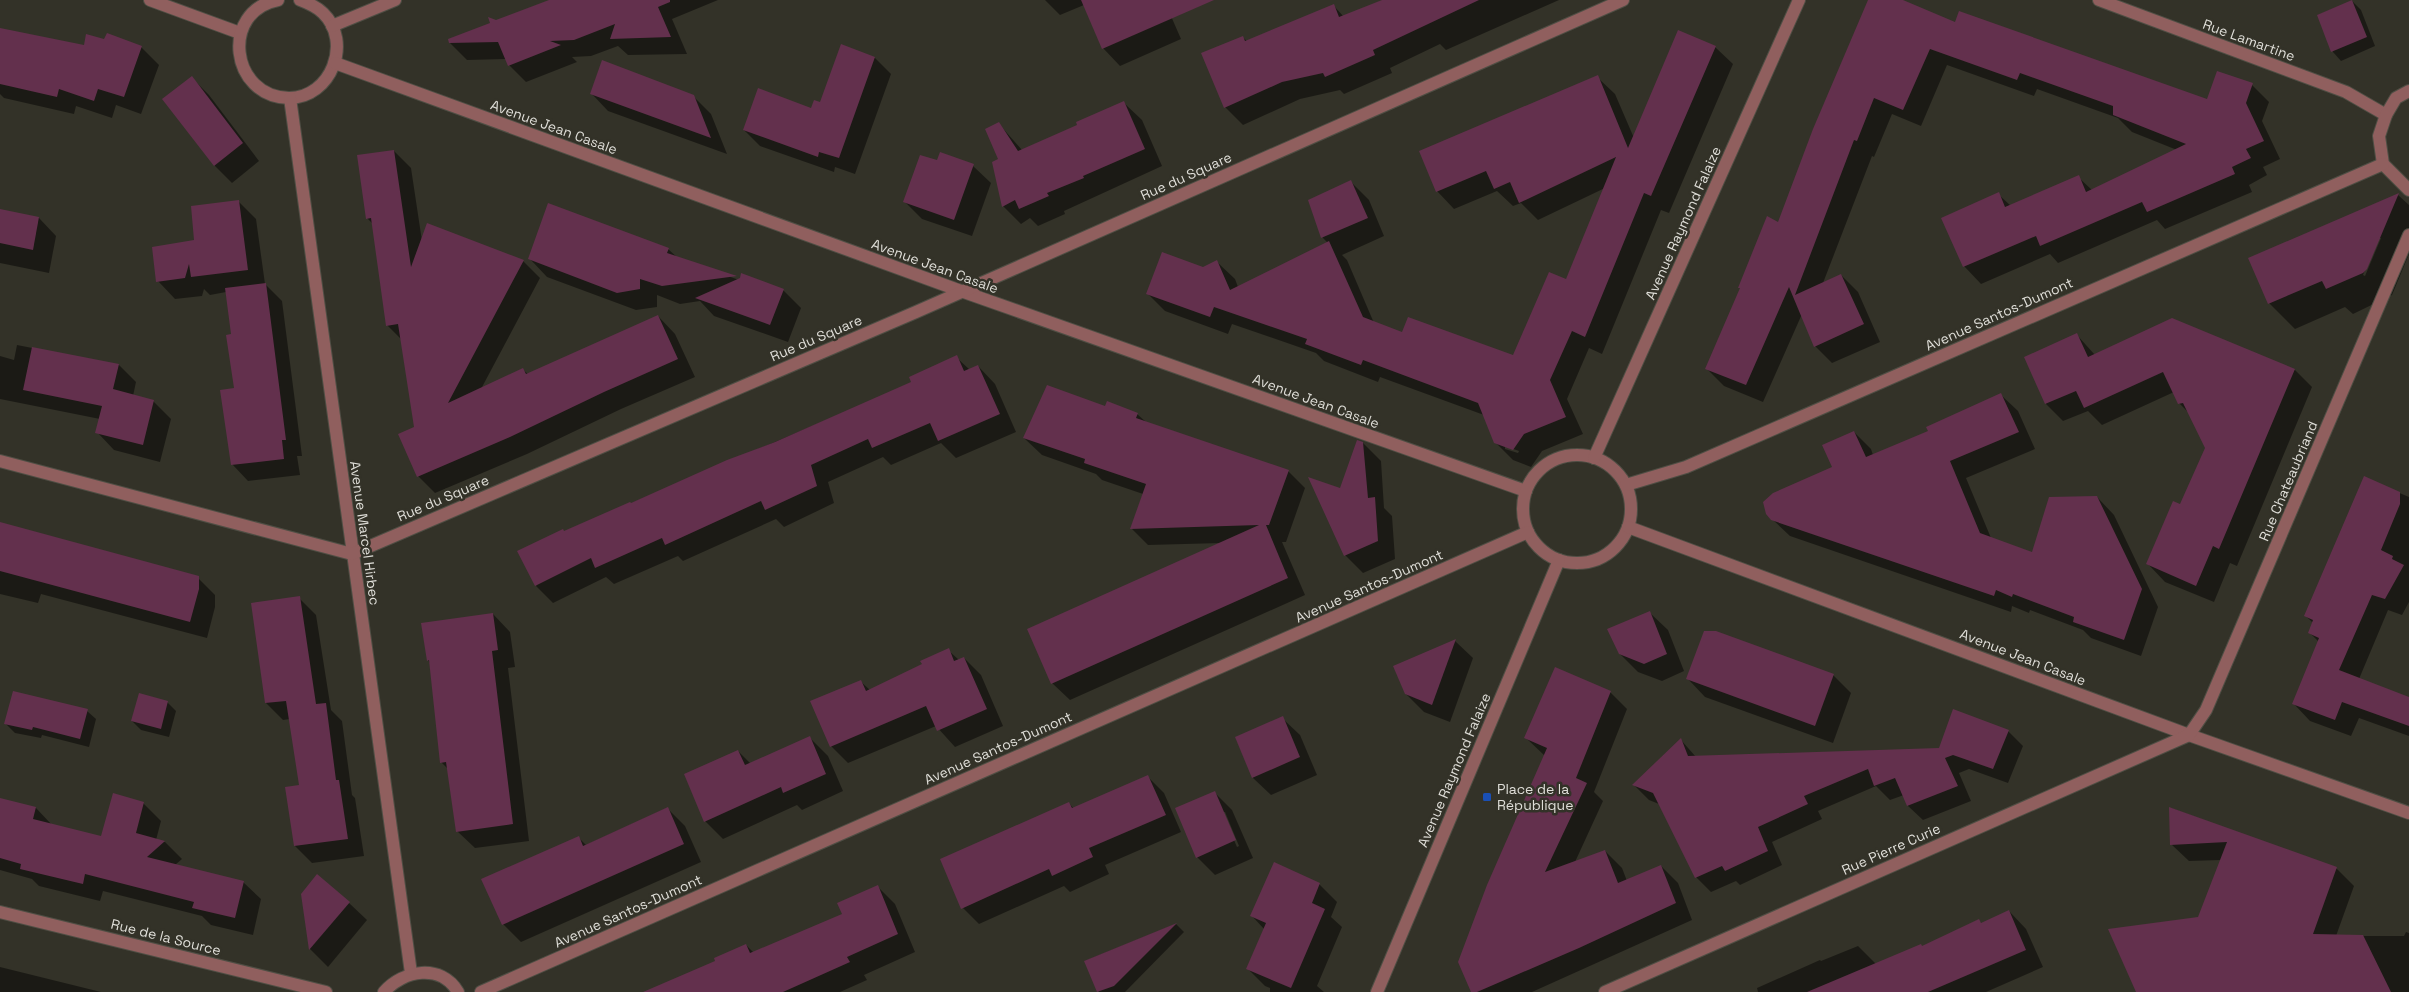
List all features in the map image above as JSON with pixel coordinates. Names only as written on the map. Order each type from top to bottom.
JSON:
[{"type":"street","points":[[150,0],[240,34]]},
{"type":"street","points":[[278,0],[257,9],[247,20],[240,34],[238,49],[241,64],[249,78],[260,89],[275,96],[290,98],[318,88],[328,77],[335,63],[336,38],[332,26],[324,14],[300,0]]},
{"type":"street","points":[[332,26],[395,0]]},
{"type":"street","name":"Rue du Square","points":[[352,554],[961,291],[1623,0]]},
{"type":"street","name":"Avenue Raymond Falaize","points":[[1594,458],[1799,0]]},
{"type":"street","name":"Rue Lamartine","points":[[2100,0],[2346,92],[2386,115]]},
{"type":"street","name":"Avenue Jean Casale","points":[[335,63],[961,291],[1526,491]]},
{"type":"street","points":[[2409,91],[2396,98],[2386,115],[2379,136],[2383,164],[2409,190]]},
{"type":"street","name":"Avenue Marcel Hirbec","points":[[290,98],[411,973]]},
{"type":"street","name":"Avenue Santos-Dumont","points":[[1626,485],[1686,467],[2383,164]]},
{"type":"street","name":"Rue Chateaubriand","points":[[2189,735],[2206,710],[2409,235]]},
{"type":"street","points":[[1578,455],[1594,458],[1607,464],[1626,485],[1631,513],[1628,527],[1620,542],[1608,554],[1592,561],[1575,564],[1559,560],[1546,554],[1528,532],[1524,519],[1523,505],[1526,491],[1534,476],[1546,464],[1561,457],[1578,455]]},
{"type":"street","points":[[0,461],[352,554]]},
{"type":"street","name":"Avenue Jean Casale","points":[[1628,527],[2189,735],[2409,813]]},
{"type":"street","name":"Avenue Santos-Dumont","points":[[481,992],[1528,532]]},
{"type":"street","name":"Avenue Raymond Falaize","points":[[1377,992],[1559,560]]},
{"type":"street","name":"Rue Pierre Curie","points":[[1605,992],[2189,735]]},
{"type":"street","name":"Rue de la Source","points":[[0,912],[326,992]]},
{"type":"street","points":[[384,992],[400,977],[411,973],[424,972],[447,980],[458,992]]},
{"type":"building","points":[[549,0],[670,0],[670,2],[658,7],[671,37],[610,39],[615,24],[574,40],[550,41],[561,45],[508,66],[498,42],[449,43],[448,39],[490,23],[488,17],[496,20]]},
{"type":"building","points":[[1081,0],[1214,0],[1102,49]]},
{"type":"building","points":[[1382,0],[1479,0],[1373,50],[1375,55],[1325,77],[1323,73],[1282,82],[1224,108],[1201,53],[1243,36],[1245,41],[1334,4],[1339,17]]},
{"type":"building","points":[[1868,0],[1903,0],[1955,22],[1959,11],[2207,99],[2217,71],[2253,83],[2246,103],[2264,141],[2246,149],[2251,158],[2232,167],[2235,174],[2147,212],[2142,202],[2040,246],[2036,236],[1963,267],[1941,218],[1999,192],[2005,207],[2079,175],[2086,192],[2186,144],[2113,115],[2113,106],[2020,73],[2017,80],[1930,49],[1903,110],[1874,98],[1857,141],[1854,140],[1795,295],[1841,274],[1864,324],[1814,347],[1789,287],[1746,385],[1705,369],[1740,288],[1738,288],[1767,216],[1778,222],[1813,129]]},
{"type":"building","points":[[2352,0],[2367,37],[2331,52],[2317,15]]},
{"type":"building","points":[[0,28],[84,45],[86,34],[104,39],[107,33],[142,46],[124,97],[98,89],[94,101],[59,89],[57,97],[0,84]]},
{"type":"building","points":[[1678,30],[1716,46],[1651,196],[1644,193],[1585,337],[1572,331],[1550,380],[1566,417],[1524,434],[1513,450],[1494,443],[1478,403],[1363,360],[1361,365],[1305,344],[1307,339],[1214,307],[1210,317],[1146,294],[1162,252],[1203,267],[1217,260],[1230,290],[1329,241],[1363,317],[1402,332],[1408,317],[1513,355],[1549,272],[1566,279],[1616,157],[1519,203],[1510,182],[1494,189],[1486,171],[1436,192],[1419,151],[1598,75],[1628,148]]},
{"type":"building","points":[[841,44],[875,57],[839,158],[819,152],[818,157],[743,130],[758,88],[811,108],[814,100],[820,102]]},
{"type":"building","points":[[602,60],[694,95],[711,138],[590,94]]},
{"type":"building","points":[[192,76],[243,143],[214,166],[162,99]]},
{"type":"building","points":[[1124,101],[1145,149],[1047,193],[1049,196],[1019,209],[1015,200],[1002,207],[992,162],[998,159],[985,129],[999,122],[1018,151],[1077,125],[1076,122]]},
{"type":"building","points":[[394,150],[411,267],[427,223],[524,260],[448,403],[523,368],[526,374],[658,315],[678,359],[510,437],[417,477],[398,434],[414,427],[398,324],[386,326],[371,218],[366,219],[357,155]]},
{"type":"building","points":[[940,152],[974,164],[954,220],[903,202],[920,155],[937,160]]},
{"type":"building","points":[[1351,180],[1368,218],[1321,238],[1308,200]]},
{"type":"building","points":[[2399,193],[2367,269],[2363,273],[2326,289],[2322,281],[2268,304],[2248,258]]},
{"type":"building","points":[[239,200],[248,270],[191,277],[189,264],[185,278],[156,282],[152,247],[194,240],[191,206]]},
{"type":"building","points":[[548,203],[669,248],[667,253],[737,276],[662,286],[640,279],[640,289],[617,293],[528,259]]},
{"type":"building","points":[[0,209],[39,217],[33,250],[0,243]]},
{"type":"building","points":[[741,273],[784,289],[770,325],[695,298],[740,278]]},
{"type":"building","points":[[266,283],[286,440],[282,440],[284,459],[231,465],[220,390],[234,388],[226,335],[231,334],[225,288]]},
{"type":"building","points":[[2172,318],[2295,369],[2219,549],[2213,546],[2196,586],[2146,564],[2173,501],[2180,504],[2205,448],[2183,403],[2178,404],[2163,372],[2084,408],[2076,391],[2045,404],[2024,357],[2077,333],[2088,357]]},
{"type":"building","points":[[32,347],[119,364],[113,389],[154,400],[143,445],[95,433],[102,406],[23,390]]},
{"type":"building","points":[[957,355],[964,371],[978,365],[1000,414],[938,441],[930,423],[872,448],[868,439],[811,465],[817,486],[765,510],[761,501],[665,545],[662,538],[595,568],[591,558],[535,586],[517,551],[563,529],[564,531],[631,503],[911,382],[909,377]]},
{"type":"building","points":[[1047,385],[1105,406],[1107,401],[1138,413],[1136,418],[1289,470],[1269,525],[1266,525],[1288,578],[1051,684],[1027,629],[1259,525],[1130,529],[1146,484],[1084,463],[1085,459],[1023,438]]},
{"type":"building","points":[[2001,393],[2019,432],[1950,461],[1980,533],[2032,552],[2049,497],[2097,496],[2142,589],[2124,640],[2073,622],[2074,617],[2013,594],[2012,597],[1996,590],[1994,596],[1771,520],[1766,514],[1763,502],[1773,493],[1832,467],[1822,445],[1854,431],[1866,457],[1928,431],[1926,427]]},
{"type":"building","points":[[1357,440],[1363,442],[1368,498],[1375,497],[1378,541],[1344,556],[1308,477],[1340,488]]},
{"type":"building","points":[[2364,476],[2400,492],[2400,504],[2381,550],[2393,556],[2392,559],[2404,565],[2385,599],[2372,595],[2339,670],[2409,697],[2409,726],[2342,702],[2335,720],[2292,704],[2319,638],[2308,633],[2313,620],[2304,616]]},
{"type":"building","points":[[0,522],[199,576],[199,589],[190,622],[0,571]]},
{"type":"building","points":[[300,596],[316,704],[326,703],[336,780],[339,780],[348,839],[294,846],[285,787],[299,785],[286,701],[265,703],[251,603]]},
{"type":"building","points":[[1650,611],[1667,654],[1644,664],[1619,654],[1607,629]]},
{"type":"building","points":[[493,613],[498,650],[492,651],[513,824],[456,832],[446,762],[440,763],[429,660],[427,661],[421,623]]},
{"type":"building","points":[[1704,631],[1716,631],[1834,674],[1815,726],[1686,679]]},
{"type":"building","points":[[1456,639],[1432,705],[1405,694],[1393,666]]},
{"type":"building","points":[[949,648],[954,661],[964,657],[987,709],[937,731],[926,706],[830,747],[810,701],[861,680],[866,691],[922,664],[920,661]]},
{"type":"building","points":[[1555,667],[1611,691],[1576,778],[1587,783],[1545,872],[1605,850],[1618,883],[1661,865],[1676,903],[1579,948],[1477,992],[1471,992],[1458,962],[1487,885],[1547,748],[1524,738]]},
{"type":"building","points":[[13,691],[88,709],[80,739],[33,727],[32,730],[4,724]]},
{"type":"building","points":[[139,693],[168,701],[161,729],[131,721]]},
{"type":"building","points":[[1953,709],[2009,730],[1993,769],[1953,755],[1945,758],[1958,786],[1907,806],[1895,778],[1874,786],[1868,769],[1804,796],[1808,804],[1758,827],[1768,851],[1725,871],[1722,866],[1695,878],[1653,793],[1632,785],[1681,738],[1688,756],[1939,748]]},
{"type":"building","points":[[1283,716],[1300,757],[1252,778],[1235,737]]},
{"type":"building","points":[[810,736],[826,774],[783,793],[781,787],[704,822],[684,774],[738,750],[745,765]]},
{"type":"building","points":[[1148,775],[1166,815],[1089,848],[1093,857],[1052,876],[1049,869],[961,909],[940,859],[1069,802],[1072,808]]},
{"type":"building","points":[[1215,791],[1236,840],[1196,858],[1175,808]]},
{"type":"building","points":[[113,793],[144,802],[136,833],[165,841],[147,857],[244,881],[235,918],[192,908],[194,902],[85,874],[83,884],[20,869],[21,864],[0,858],[0,798],[36,807],[33,819],[101,836]]},
{"type":"building","points":[[668,807],[684,844],[502,925],[481,879],[579,836],[583,846]]},
{"type":"building","points":[[2169,807],[2337,867],[2313,934],[2363,935],[2391,992],[2136,992],[2108,929],[2198,917],[2227,842],[2170,845]]},
{"type":"building","points":[[1274,862],[1320,883],[1312,903],[1325,909],[1291,988],[1246,969],[1266,923],[1250,916]]},
{"type":"building","points":[[317,874],[350,902],[309,950],[301,894]]},
{"type":"building","points":[[878,885],[898,934],[847,957],[850,962],[783,992],[643,992],[715,961],[714,958],[746,944],[750,953],[842,914],[837,903]]},
{"type":"building","points":[[2009,910],[2026,950],[1928,992],[1807,992],[1921,944],[1922,946],[1979,919],[1981,923]]},
{"type":"building","points":[[1177,923],[1114,986],[1097,992],[1084,961]]},
{"type":"place","name":"Place de la République","points":[[1487,797]]}]
